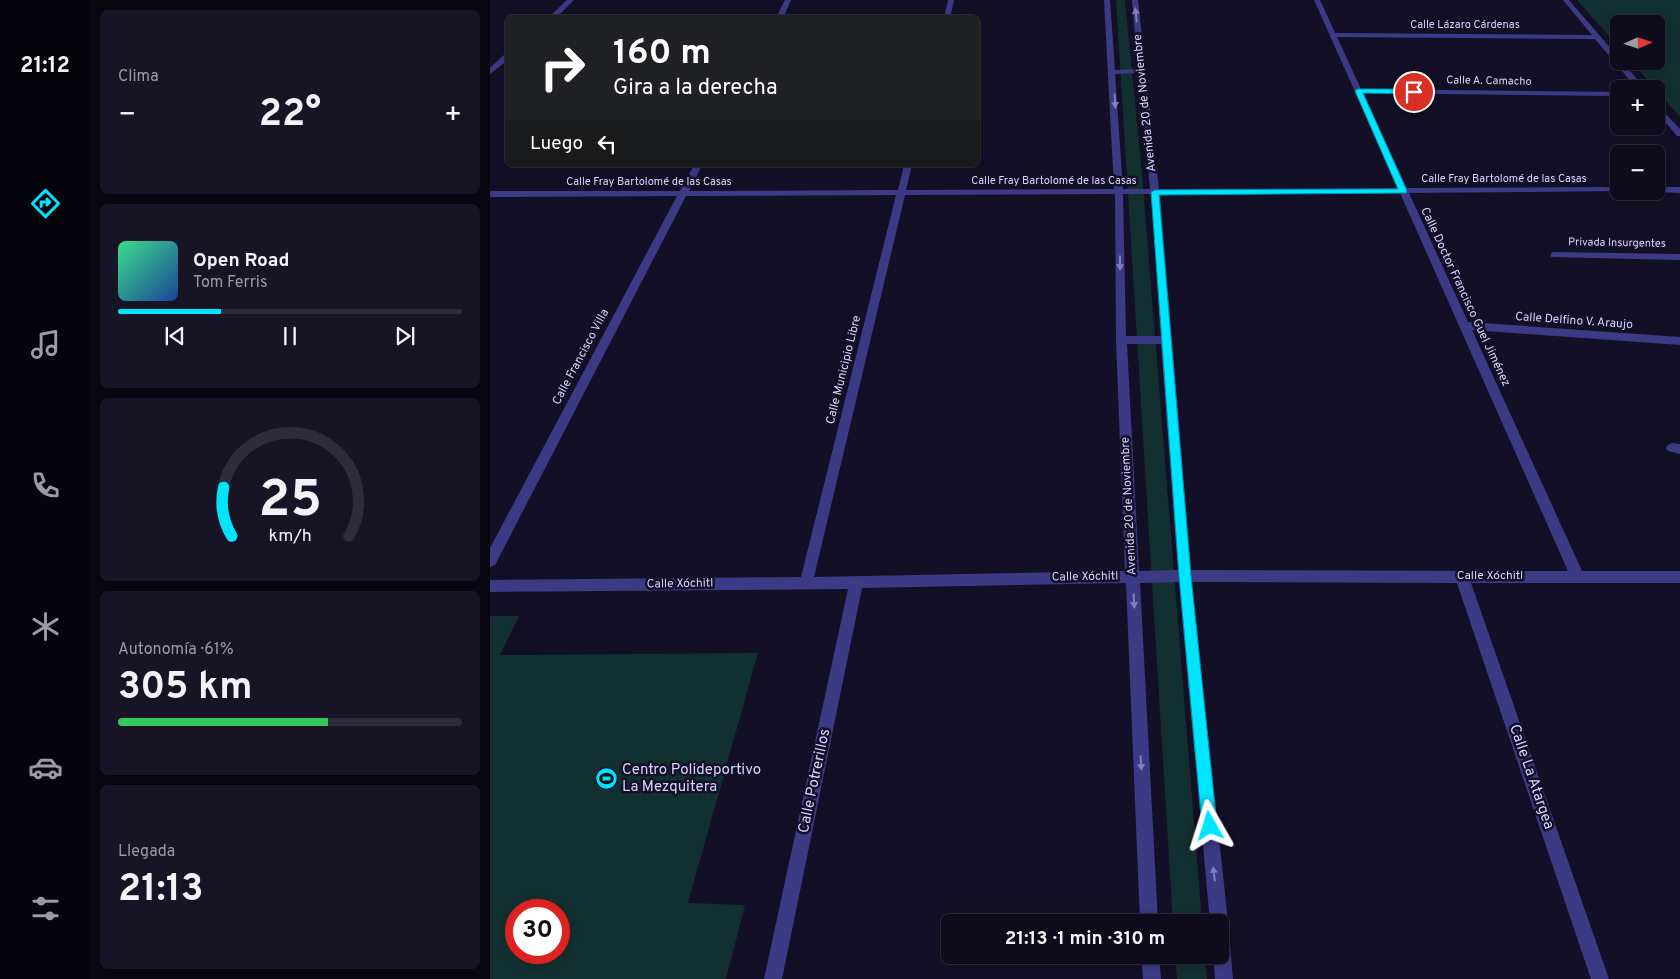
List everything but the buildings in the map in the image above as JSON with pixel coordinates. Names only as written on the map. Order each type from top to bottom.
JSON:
[{"type":"street","points":[[554,15],[571,0]]},
{"type":"street","points":[[780,15],[788,0]]},
{"type":"street","points":[[948,15],[952,0]]},
{"type":"street","name":"Avenida 20 de Noviembre","points":[[1107,0],[1119,191],[1122,340],[1149,914]]},
{"type":"street","name":"Avenida 20 de Noviembre","points":[[1135,0],[1155,192],[1185,576],[1218,914]]},
{"type":"street","name":"Calle Doctor Francisco Guel Jiménez","points":[[1317,0],[1578,577]]},
{"type":"street","points":[[1566,0],[1634,80]]},
{"type":"street","name":"Calle Lázaro Cárdenas","points":[[1333,35],[1597,36]]},
{"type":"street","points":[[490,72],[505,59]]},
{"type":"street","points":[[1113,72],[1142,71]]},
{"type":"street","name":"Calle A. Camacho","points":[[1358,91],[1610,94]]},
{"type":"street","points":[[1665,116],[1680,134]]},
{"type":"street","name":"Calle Francisco Villa","points":[[490,561],[697,167]]},
{"type":"street","name":"Calle Municipio Libre","points":[[806,582],[908,167]]},
{"type":"street","name":"Calle Fray Bartolomé de las Casas","points":[[490,194],[1610,190]]},
{"type":"street","points":[[1665,190],[1680,190]]},
{"type":"street","name":"Privada Insurgentes","points":[[1554,255],[1680,257]]},
{"type":"street","name":"Calle Delfino V. Araujo","points":[[1466,326],[1680,340]]},
{"type":"street","points":[[1122,340],[1166,340]]},
{"type":"street","name":"Calle Xóchitl","points":[[490,586],[856,582],[1133,576],[1680,577]]},
{"type":"street","name":"Calle La Atargea","points":[[1462,576],[1600,979]]},
{"type":"street","name":"Calle Potrerillos","points":[[774,979],[856,582]]},
{"type":"street","points":[[1151,964],[1152,979]]},
{"type":"street","points":[[1223,964],[1224,979]]},
{"type":"green space","points":[[1116,0],[1125,0],[1142,174],[1201,914],[1173,914]]},
{"type":"green space","points":[[1577,0],[1680,0],[1680,117],[1665,100],[1665,80],[1648,80],[1639,70],[1665,70],[1665,15],[1610,15],[1610,37]]},
{"type":"green space","name":"Centro Polideportivo La Mezquitera","points":[[490,616],[519,616],[500,655],[758,653],[688,903],[745,905],[726,979],[490,979]]},
{"type":"green space","points":[[1176,964],[1206,964],[1207,979],[1177,979]]},
{"type":"place","name":"Centro Polideportivo La Mezquitera","points":[[606,779]]},
{"type":"route","points":[[1210,826],[1185,576],[1155,192],[1403,191],[1358,91],[1414,92]]}]
